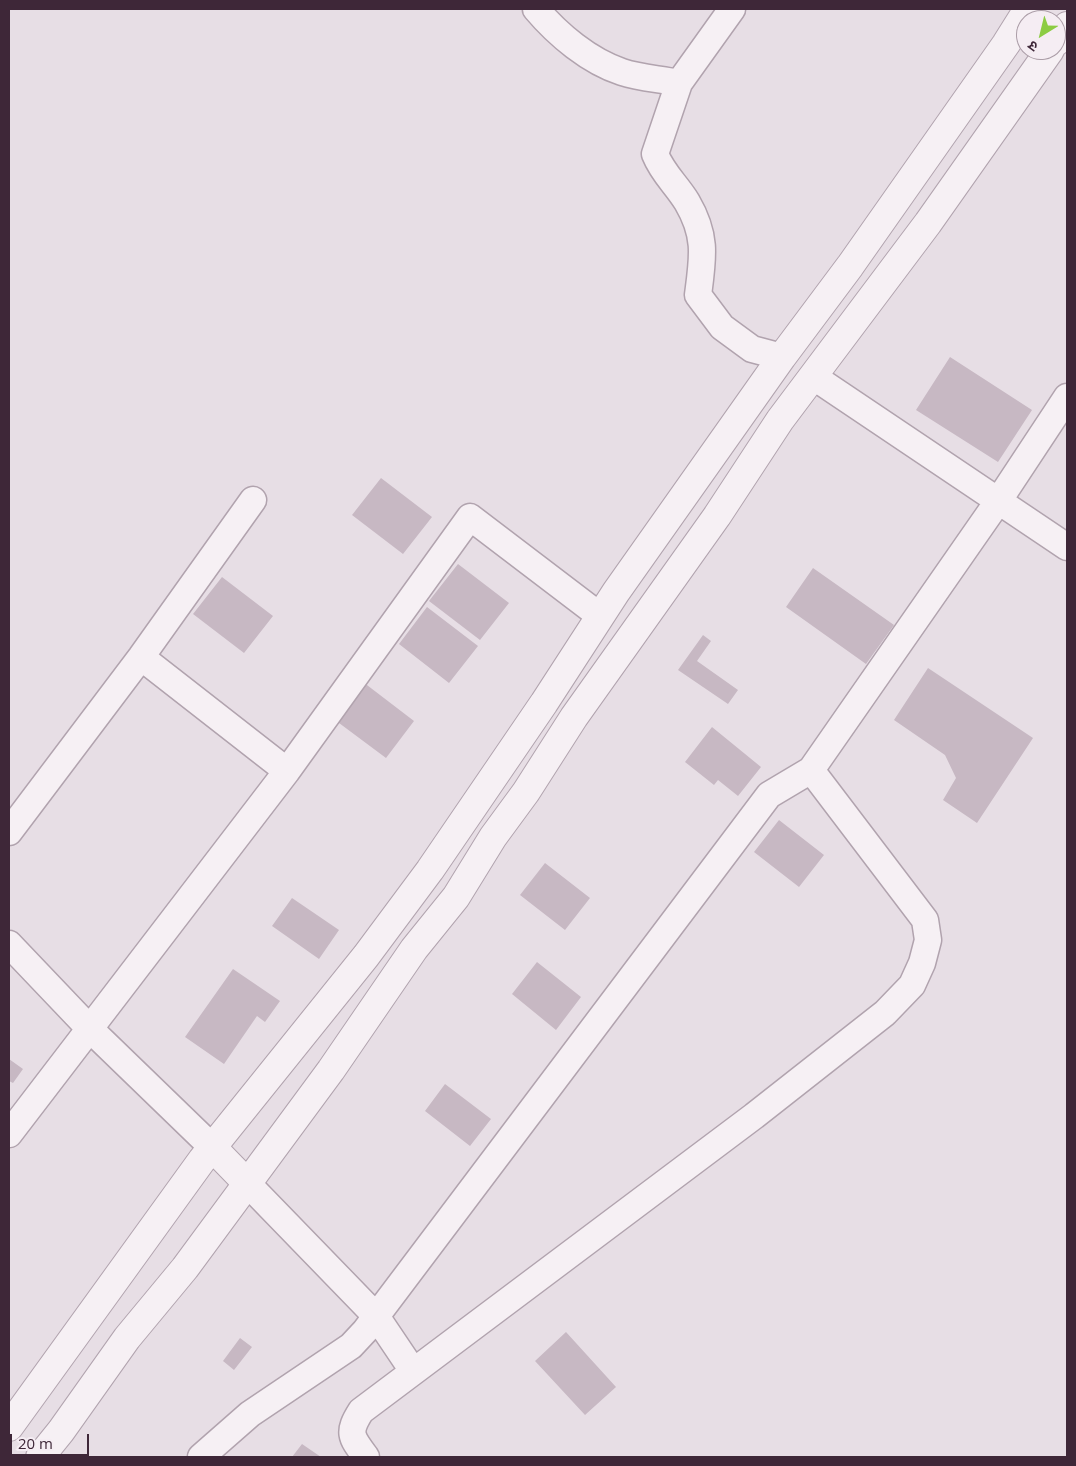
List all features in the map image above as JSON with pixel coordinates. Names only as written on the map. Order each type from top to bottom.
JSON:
[{"type":"street","points":[[536,9],[548,24],[592,58],[622,72],[679,83]]},
{"type":"street","points":[[732,9],[679,83],[655,154],[662,170],[686,201],[701,232],[703,258],[698,295],[722,327],[752,349],[782,357]]},
{"type":"street","points":[[9,1427],[213,1148],[366,956],[430,870],[544,703],[600,616],[782,357],[850,266],[970,92],[1006,44],[1028,9]]},
{"type":"street","points":[[40,1457],[62,1431],[127,1338],[184,1268],[331,1070],[414,949],[456,897],[493,837],[526,792],[574,717],[717,516],[780,420],[928,223],[1043,60]]},
{"type":"street","points":[[814,377],[1000,500],[1067,547]]},
{"type":"street","points":[[201,1457],[250,1414],[351,1346],[376,1316],[769,796],[811,770],[1000,500],[1067,397]]},
{"type":"street","points":[[9,832],[141,657],[253,500]]},
{"type":"street","points":[[9,1134],[287,771],[470,517],[600,616]]},
{"type":"street","points":[[141,657],[287,771]]},
{"type":"street","points":[[366,1457],[353,1440],[351,1426],[361,1411],[762,1110],[885,1012],[912,985],[922,963],[928,940],[925,920],[811,770]]},
{"type":"street","points":[[9,944],[90,1029],[213,1148],[376,1316],[413,1371]]},
{"type":"building","points":[[950,357],[1032,410],[998,462],[916,410]]},
{"type":"building","points":[[381,478],[432,517],[403,554],[352,515]]},
{"type":"building","points":[[458,564],[509,603],[480,640],[429,601]]},
{"type":"building","points":[[813,568],[894,625],[866,664],[786,607]]},
{"type":"building","points":[[222,577],[273,616],[244,653],[193,614]]},
{"type":"building","points":[[427,607],[478,646],[449,683],[399,644]]},
{"type":"building","points":[[703,635],[711,641],[697,661],[738,690],[728,704],[678,670]]},
{"type":"building","points":[[928,668],[1033,738],[977,823],[943,800],[956,778],[945,755],[894,720]]},
{"type":"building","points":[[363,682],[414,721],[386,758],[335,720]]},
{"type":"building","points":[[712,727],[761,767],[738,796],[718,780],[714,785],[685,762]]},
{"type":"building","points":[[779,820],[824,855],[799,887],[754,852]]},
{"type":"building","points":[[545,863],[590,898],[565,930],[520,895]]},
{"type":"building","points":[[292,898],[339,930],[319,959],[272,926]]},
{"type":"building","points":[[537,962],[581,997],[556,1030],[512,994]]},
{"type":"building","points":[[233,969],[280,1001],[265,1022],[257,1016],[224,1064],[185,1037]]},
{"type":"building","points":[[9,1059],[23,1069],[13,1083],[9,1081]]},
{"type":"building","points":[[445,1084],[491,1119],[470,1146],[425,1111]]},
{"type":"building","points":[[566,1332],[616,1387],[585,1415],[535,1361]]},
{"type":"building","points":[[240,1338],[252,1347],[234,1370],[223,1361]]},
{"type":"building","points":[[302,1444],[321,1457],[292,1457]]}]
